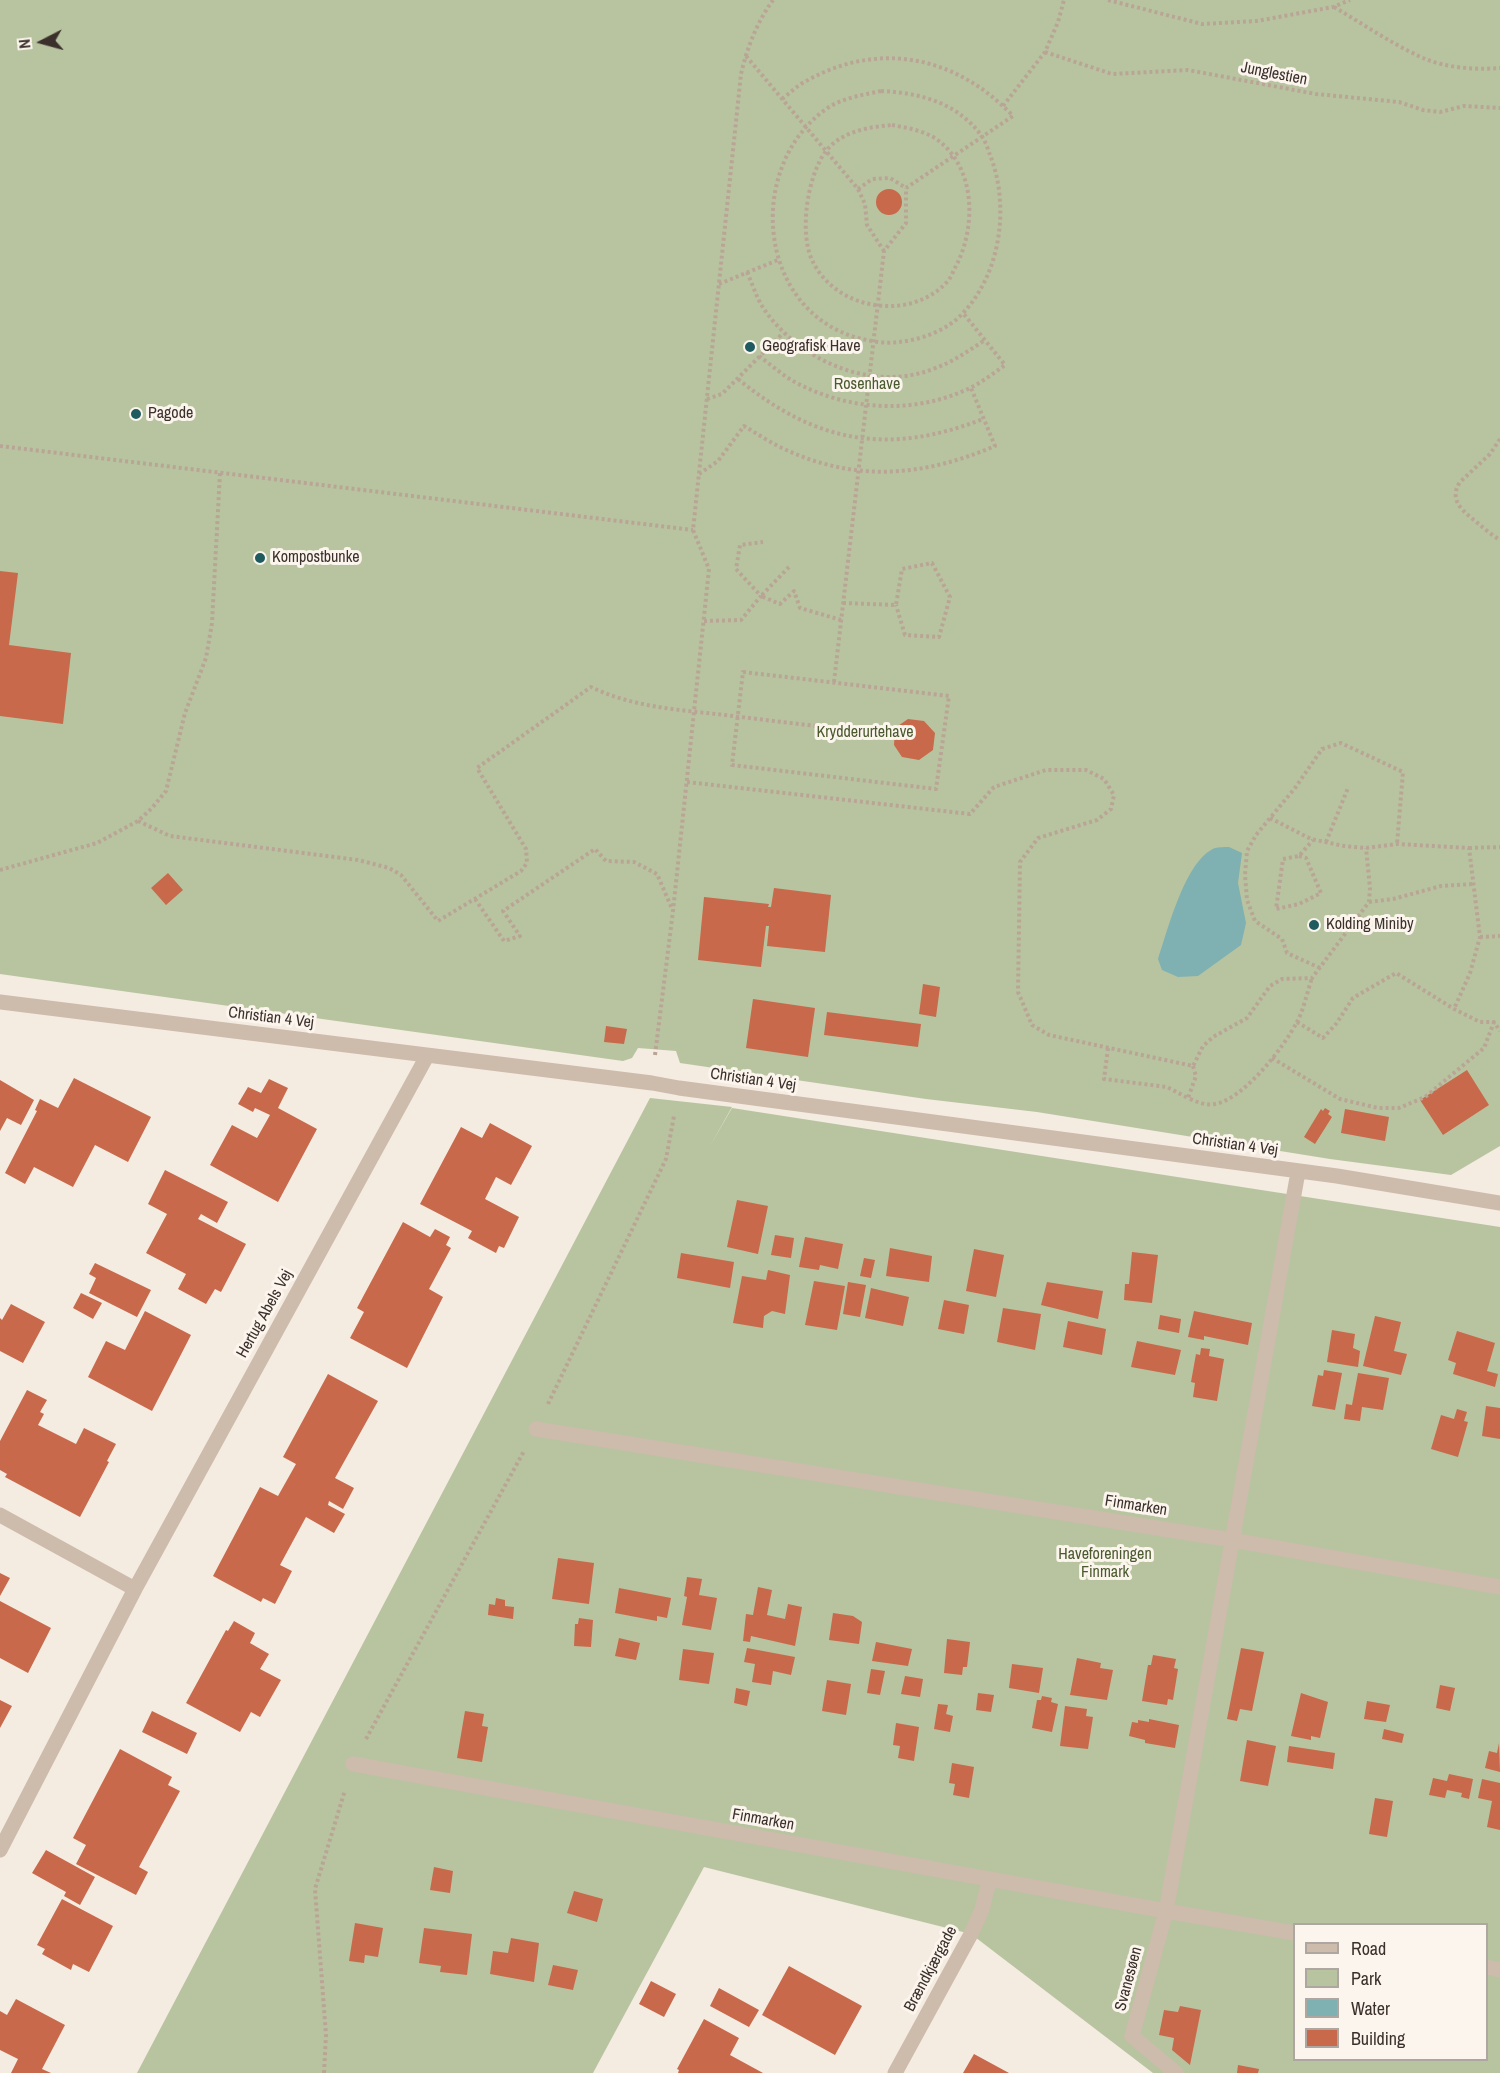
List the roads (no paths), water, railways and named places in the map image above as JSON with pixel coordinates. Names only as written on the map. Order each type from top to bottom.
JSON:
[{"type":"street","name":"Christian 4 Vej","points":[[0,1002],[652,1083],[1336,1176],[1500,1203]]},
{"type":"street","name":"Hertug Abels Vej","points":[[2,1840],[135,1589],[427,1056]]},
{"type":"street","points":[[1166,1911],[1298,1172]]},
{"type":"street","name":"Finmarken","points":[[536,1429],[1232,1540],[1500,1587]]},
{"type":"street","points":[[0,1515],[135,1589]]},
{"type":"street","name":"Finmarken","points":[[353,1764],[1293,1933]]},
{"type":"street","name":"Brændkjærgade","points":[[895,2073],[971,1934],[981,1912],[990,1879]]},
{"type":"street","name":"Svanesøen","points":[[1166,1911],[1132,2036],[1176,2073]]},
{"type":"water","points":[[1229,847],[1242,853],[1238,883],[1246,923],[1241,945],[1198,976],[1178,977],[1162,970],[1158,959],[1186,881],[1204,855],[1215,848]]},
{"type":"place","name":"Geografisk Have","points":[[750,347]]},
{"type":"place","name":"Pagode","points":[[136,414]]},
{"type":"place","name":"Kompostbunke","points":[[260,558]]},
{"type":"place","name":"Kolding Miniby","points":[[1314,925]]},
{"type":"park label","name":"Rosenhave","points":[[867,385]]},
{"type":"park label","name":"Krydderurtehave","points":[[865,733]]},
{"type":"park label","name":"Haveforeningen Finmark","points":[[1105,1564]]}]
